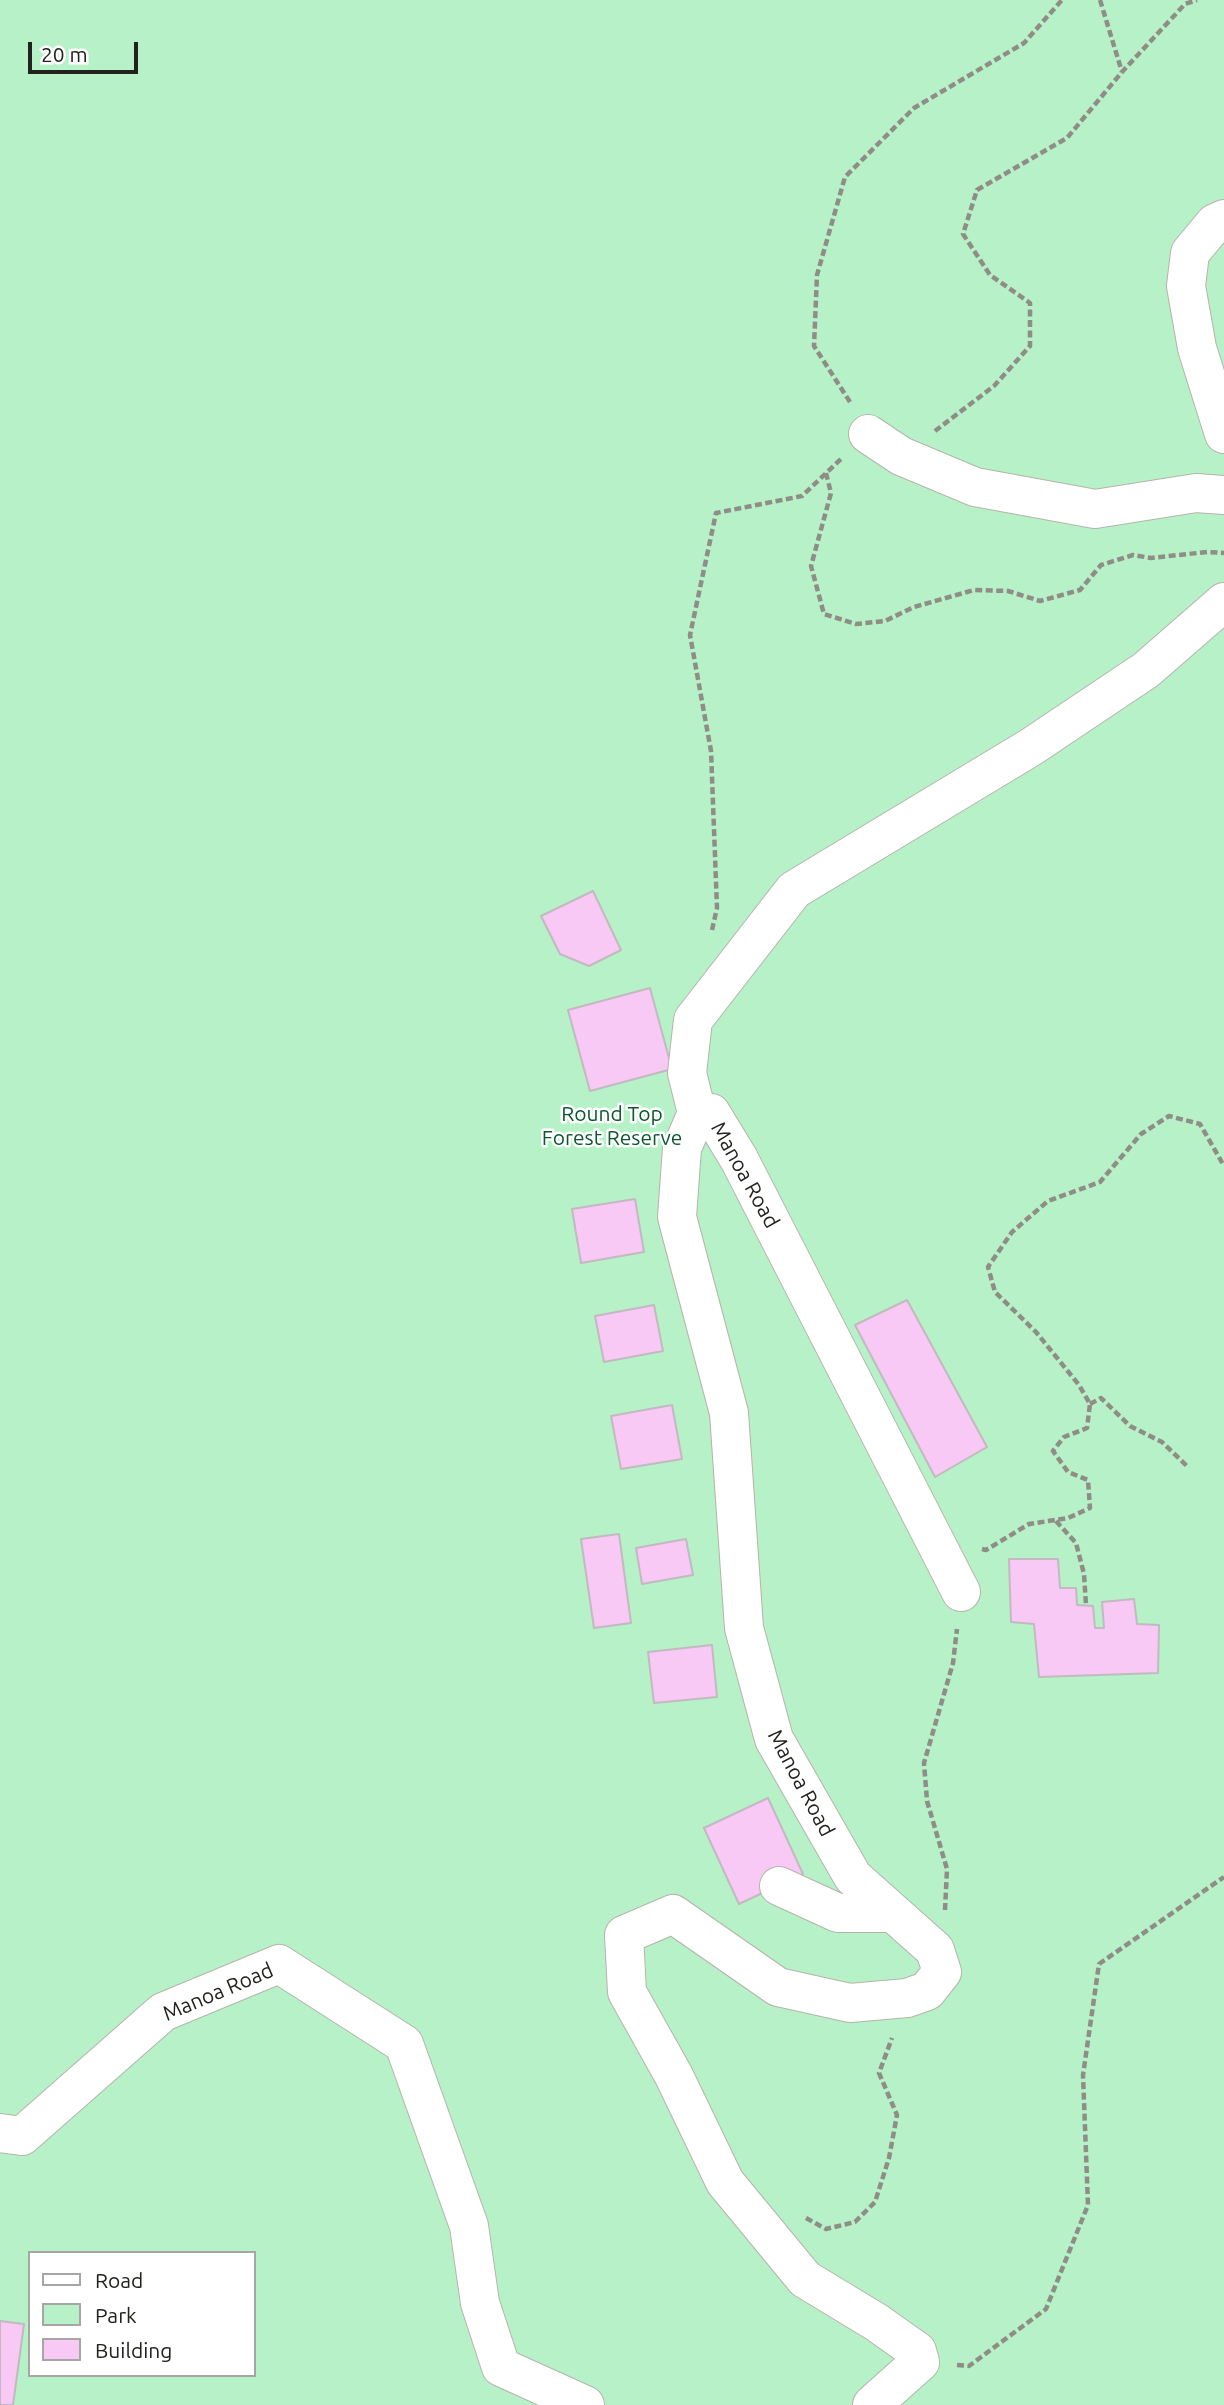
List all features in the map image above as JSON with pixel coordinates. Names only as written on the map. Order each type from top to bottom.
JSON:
[{"type":"lane","points":[[1224,219],[1215,223],[1190,253],[1186,286],[1197,348],[1224,434]]},
{"type":"lane","points":[[880,442],[975,487],[1095,509],[1196,493],[1224,495]]},
{"type":"lane","points":[[697,1113],[687,1073],[693,1020],[794,890],[1031,747],[1146,670],[1224,603]]},
{"type":"lane","name":"Manoa Road","points":[[920,2362],[917,2351],[876,2322],[805,2279],[725,2182],[674,2076],[627,1992],[624,1935],[673,1914],[778,1987],[850,2003],[907,1998],[927,1991],[942,1972],[935,1950],[853,1877],[774,1739],[744,1628],[729,1413],[677,1217],[682,1148],[697,1113],[711,1113],[739,1159],[961,1592]]},
{"type":"lane","points":[[779,1885],[838,1913],[893,1913]]},
{"type":"lane","name":"Manoa Road","points":[[0,2133],[22,2136],[163,2012],[279,1964],[404,2044],[469,2226],[480,2303],[501,2367],[585,2405]]},
{"type":"lane","points":[[872,2405],[920,2362]]},
{"type":"path","points":[[880,442],[814,346],[817,275],[845,177],[914,108],[1024,43],[1062,0]]},
{"type":"path","points":[[1100,0],[1122,72]]},
{"type":"path","points":[[712,932],[717,908],[711,751],[690,635],[716,513],[802,496],[826,473],[880,442],[994,386],[1030,346],[1030,303],[990,275],[962,234],[976,190],[1067,138],[1122,72],[1185,4],[1197,0]]},
{"type":"path","points":[[826,473],[831,493],[811,566],[824,614],[856,624],[885,621],[914,607],[974,590],[1008,591],[1040,601],[1080,590],[1101,565],[1133,555],[1151,558],[1207,552],[1224,553]]},
{"type":"path","points":[[936,1543],[986,1550],[1028,1524],[1068,1518],[1090,1508],[1088,1480],[1068,1472],[1053,1451],[1064,1437],[1087,1428],[1090,1404],[1079,1385],[1036,1332],[995,1292],[988,1267],[1012,1232],[1048,1201],[1100,1182],[1141,1134],[1169,1116],[1200,1124],[1224,1166]]},
{"type":"path","points":[[1090,1404],[1101,1398],[1130,1426],[1162,1442],[1189,1468]]},
{"type":"path","points":[[1056,1520],[1076,1543],[1084,1574],[1086,1605]]},
{"type":"path","points":[[927,1944],[945,1918],[947,1869],[926,1801],[924,1763],[953,1663],[961,1592]]},
{"type":"path","points":[[920,2362],[968,2366],[1046,2309],[1088,2205],[1083,2075],[1099,1964],[1224,1877]]},
{"type":"path","points":[[752,2215],[775,2202],[826,2229],[855,2222],[875,2202],[889,2158],[897,2115],[879,2073],[907,1998]]},
{"type":"green space","name":"Round Top Forest Reserve","points":[[0,0],[1224,0],[1224,2405],[0,2405]]},
{"type":"building","points":[[593,891],[621,950],[589,966],[560,954],[541,916]]},
{"type":"building","points":[[650,988],[672,1069],[590,1091],[568,1010]]},
{"type":"building","points":[[635,1199],[644,1252],[581,1263],[572,1209]]},
{"type":"building","points":[[907,1300],[987,1447],[935,1477],[855,1325]]},
{"type":"building","points":[[654,1305],[663,1351],[604,1362],[595,1316]]},
{"type":"building","points":[[672,1405],[682,1459],[621,1469],[611,1416]]},
{"type":"building","points":[[619,1534],[631,1623],[594,1628],[581,1539]]},
{"type":"building","points":[[686,1539],[693,1575],[642,1584],[636,1548]]},
{"type":"building","points":[[1009,1559],[1058,1559],[1060,1588],[1076,1588],[1077,1605],[1093,1606],[1095,1628],[1104,1628],[1102,1602],[1134,1599],[1137,1624],[1159,1625],[1158,1673],[1039,1677],[1034,1624],[1011,1622]]},
{"type":"building","points":[[712,1645],[717,1697],[654,1703],[648,1652]]},
{"type":"building","points":[[768,1798],[803,1874],[739,1904],[704,1828]]},
{"type":"building","points":[[0,2321],[24,2324],[13,2405],[0,2405]]}]
